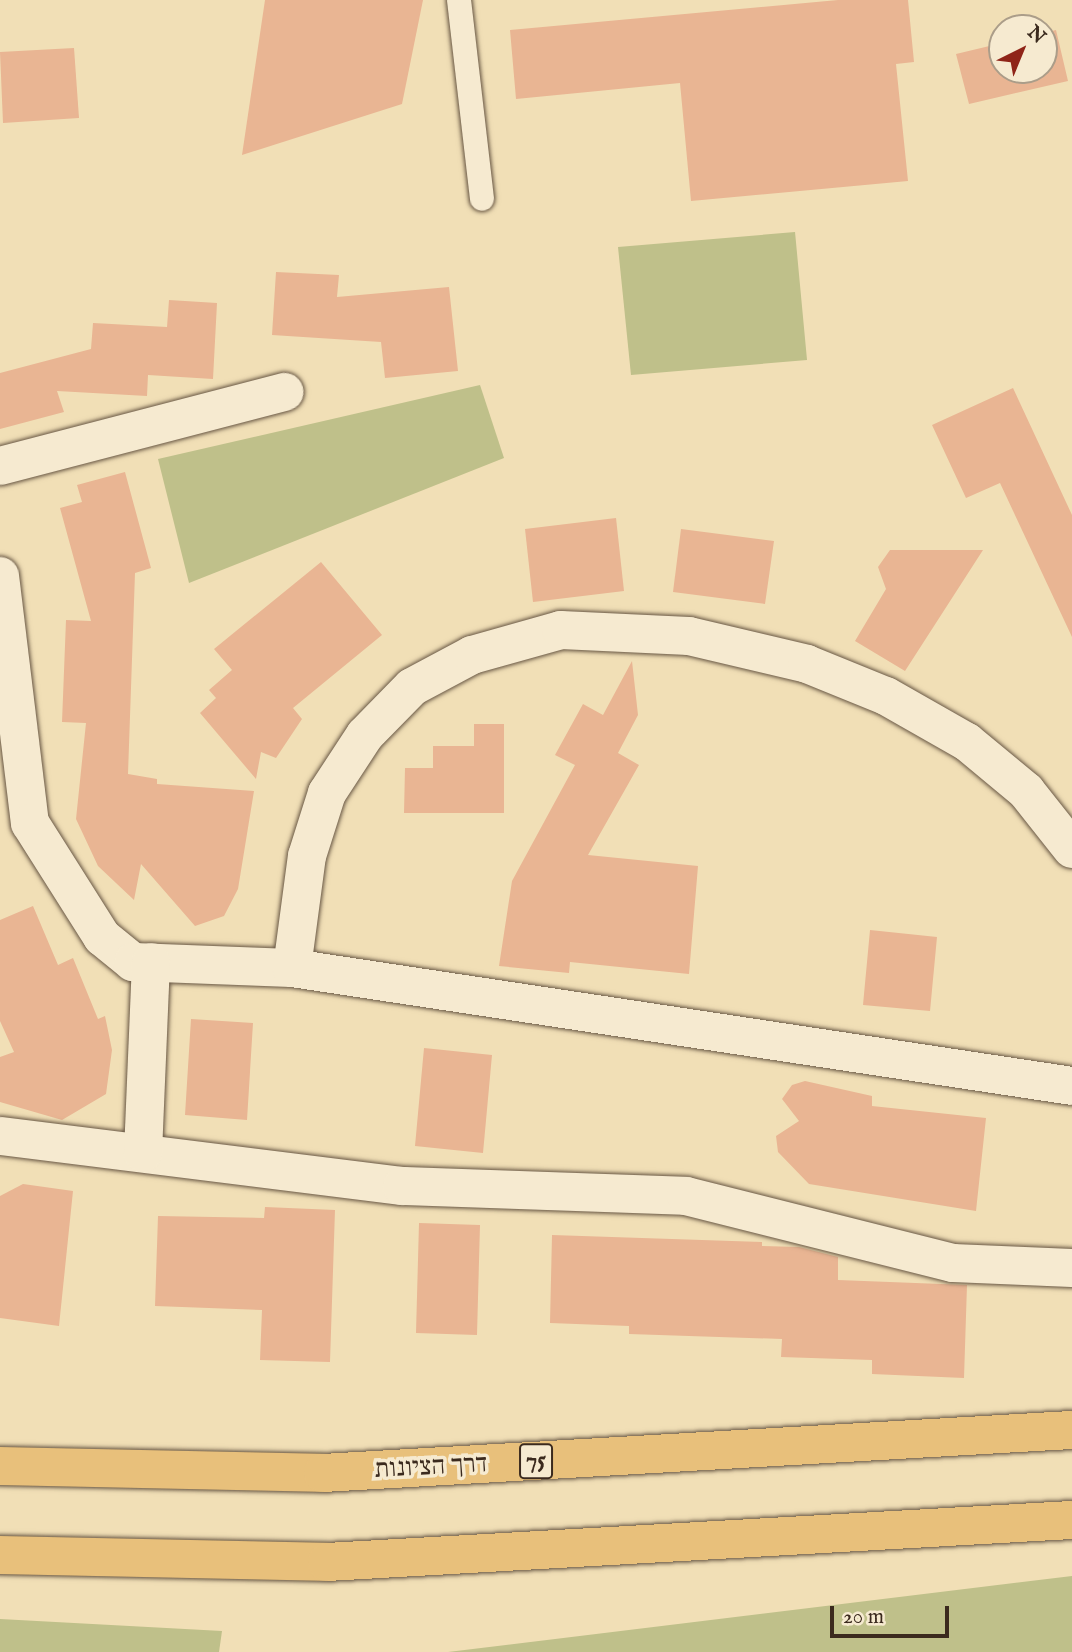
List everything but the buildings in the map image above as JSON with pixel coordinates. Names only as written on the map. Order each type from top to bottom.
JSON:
[{"type":"highway","name":"דרך הציונות","points":[[0,1466],[323,1473],[1072,1430]]},
{"type":"highway","points":[[0,1555],[327,1562],[1072,1520]]},
{"type":"highway","points":[[0,1568],[96,1559]]},
{"type":"street","points":[[0,466],[285,392]]},
{"type":"street","points":[[0,576],[30,823],[102,937],[133,962],[292,968],[1072,1086]]},
{"type":"street","points":[[292,968],[307,856],[327,793],[365,735],[412,687],[471,655],[561,630],[689,636],[807,664],[886,696],[967,742],[1026,790],[1072,849]]},
{"type":"street","points":[[143,1153],[151,962]]},
{"type":"street","points":[[1,1136],[402,1186],[686,1196],[953,1263],[1072,1268]]},
{"type":"lane","points":[[459,0],[482,199]]},
{"type":"green space","points":[[795,232],[807,360],[631,375],[618,247]]},
{"type":"green space","points":[[480,385],[504,458],[189,583],[158,459]]},
{"type":"green space","points":[[1072,1576],[1072,1652],[448,1652]]},
{"type":"green space","points":[[0,1619],[222,1631],[219,1652],[0,1652]]}]
